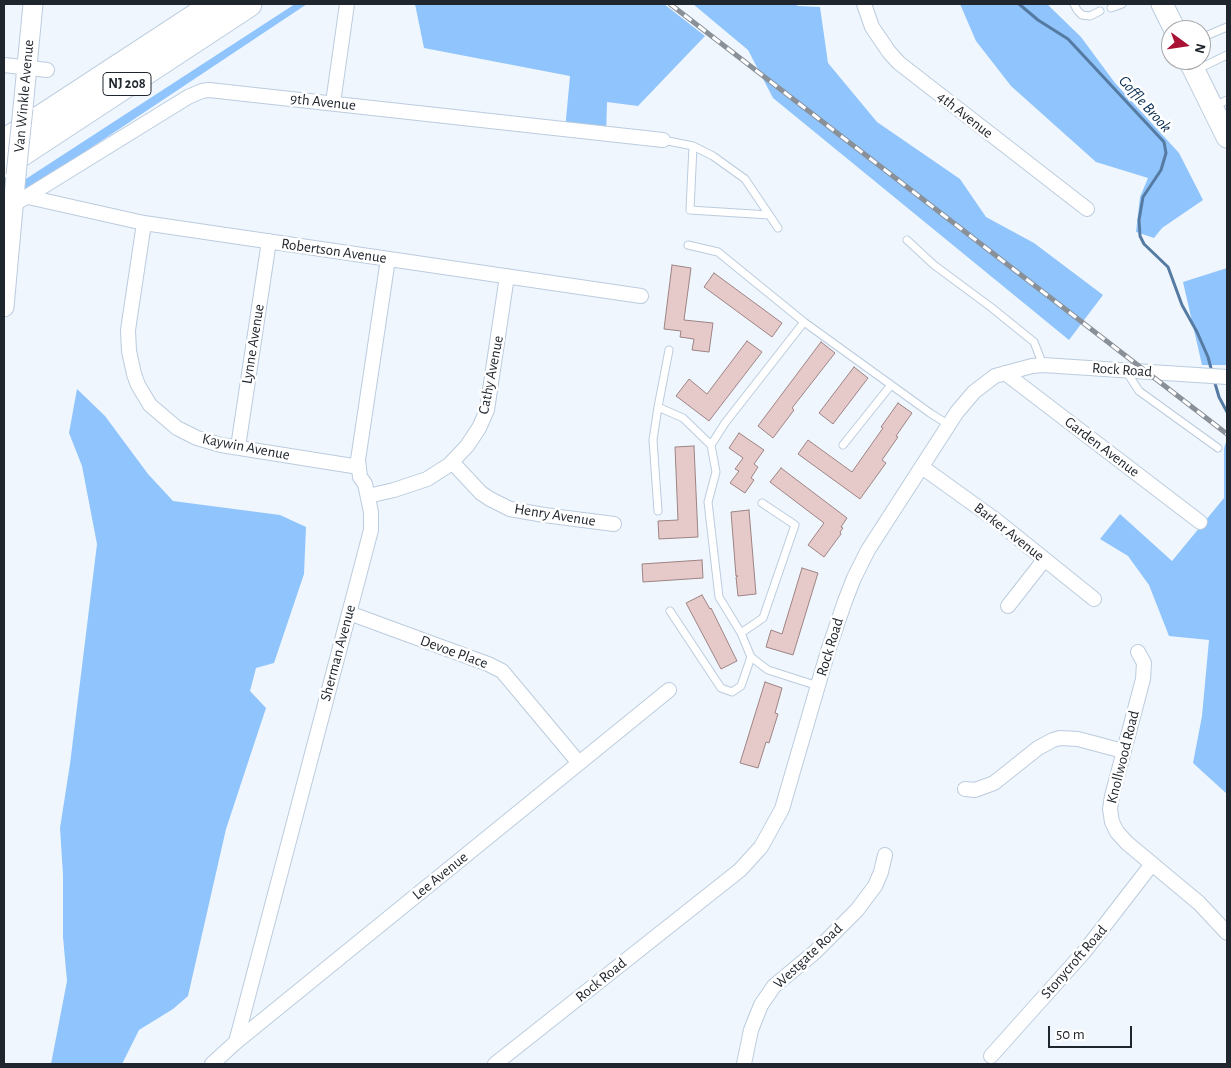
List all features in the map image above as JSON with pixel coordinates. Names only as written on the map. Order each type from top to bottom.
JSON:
[{"type":"highway","name":"NJ 208","points":[[4,142],[215,4]]},
{"type":"highway","name":"NJ 208","points":[[10,170],[249,4]]},
{"type":"main road","points":[[1162,4],[1170,20]]},
{"type":"main road","points":[[1194,70],[1223,118]]},
{"type":"street","name":"Van Winkle Avenue","points":[[4,307],[21,201],[10,170],[23,108],[33,4]]},
{"type":"street","points":[[333,103],[347,4]]},
{"type":"street","name":"4th Avenue","points":[[864,4],[872,27],[889,52],[900,63],[1087,209]]},
{"type":"street","points":[[4,65],[47,70]]},
{"type":"street","name":"9th Avenue","points":[[21,201],[202,90],[663,140]]},
{"type":"street","name":"Robertson Avenue","points":[[21,201],[144,223],[641,296]]},
{"type":"street","name":"Kaywin Avenue","points":[[144,223],[128,330],[131,363],[138,385],[150,405],[177,428],[197,438],[238,447],[359,467]]},
{"type":"street","name":"Lynne Avenue","points":[[238,447],[269,241]]},
{"type":"street","name":"Sherman Avenue","points":[[236,1042],[370,530],[371,512],[368,496],[360,477],[358,460],[388,259]]},
{"type":"street","name":"Cathy Avenue","points":[[368,496],[427,479],[452,462],[467,446],[479,428],[487,410],[507,276]]},
{"type":"street","name":"Rock Road","points":[[495,1064],[740,870],[760,847],[782,809],[845,601],[854,578],[868,550],[965,401],[974,392],[990,379],[1005,372],[1043,365],[1227,377]]},
{"type":"street","name":"Garden Avenue","points":[[1005,372],[1200,522]]},
{"type":"street","name":"Henry Avenue","points":[[452,462],[481,493],[510,508],[544,516],[614,524]]},
{"type":"street","name":"Barker Avenue","points":[[922,467],[997,521],[1094,599]]},
{"type":"street","points":[[1008,606],[1044,560]]},
{"type":"street","name":"Devoe Place","points":[[349,613],[488,664],[502,671],[579,763]]},
{"type":"street","name":"Knollwood Road","points":[[1138,652],[1144,663],[1143,679],[1112,796],[1110,809],[1112,822],[1122,838],[1199,903],[1227,933]]},
{"type":"street","name":"Lee Avenue","points":[[212,1064],[236,1042],[669,690]]},
{"type":"street","points":[[965,789],[976,790],[994,783],[1043,744],[1060,738],[1078,739],[1123,752]]},
{"type":"street","name":"Westgate Road","points":[[744,1064],[760,1005],[774,986],[815,952],[857,910],[875,886],[885,855]]},
{"type":"street","name":"Stonycroft Road","points":[[991,1056],[1084,952],[1152,864]]},
{"type":"lane","points":[[1074,4],[1082,15],[1090,16],[1100,12]]},
{"type":"lane","points":[[1111,8],[1122,4]]},
{"type":"lane","points":[[1211,34],[1227,27]]},
{"type":"lane","points":[[1211,60],[1227,55]]},
{"type":"lane","points":[[663,140],[693,146],[713,156],[745,179],[778,228]]},
{"type":"lane","points":[[693,146],[690,210],[769,215]]},
{"type":"lane","points":[[907,240],[934,265],[1034,342],[1043,365]]},
{"type":"lane","points":[[688,245],[718,252],[804,322],[949,425]]},
{"type":"lane","points":[[711,445],[725,423],[804,322]]},
{"type":"lane","points":[[658,512],[653,440],[669,350]]},
{"type":"lane","points":[[1126,371],[1139,391],[1218,448]]},
{"type":"lane","points":[[843,445],[891,385]]},
{"type":"lane","points":[[658,408],[683,418],[711,445],[716,472],[708,502],[719,597],[741,633],[751,657],[768,670],[819,686]]},
{"type":"lane","points":[[741,633],[763,618],[795,525],[762,503]]},
{"type":"lane","points":[[670,610],[721,688],[732,692],[741,686],[751,657]]},
{"type":"shaded area","points":[[295,4],[307,4],[14,199],[15,186]]},
{"type":"shaded area","points":[[415,4],[664,4],[705,36],[638,106],[607,102],[606,136],[565,130],[570,76],[424,48]]},
{"type":"shaded area","points":[[693,4],[795,4],[798,6],[820,7],[828,63],[877,122],[960,179],[986,217],[1034,243],[1103,295],[1069,340],[773,98],[748,50]]},
{"type":"shaded area","points":[[960,4],[1047,4],[1081,37],[1115,83],[1179,153],[1203,200],[1162,228],[1154,238],[1136,232],[1140,197],[1148,178],[1096,162],[1011,86],[976,41]]},
{"type":"shaded area","points":[[1227,268],[1227,365],[1202,365],[1183,282]]},
{"type":"shaded area","points":[[77,389],[105,416],[148,474],[173,501],[280,515],[306,527],[304,574],[274,663],[256,668],[250,691],[266,708],[226,829],[188,996],[173,1009],[139,1030],[122,1064],[51,1064],[67,981],[63,937],[63,875],[60,828],[70,764],[97,544],[82,466],[69,433]]},
{"type":"shaded area","points":[[1227,439],[1227,794],[1193,763],[1202,716],[1209,640],[1169,636],[1149,585],[1128,556],[1100,539],[1120,514],[1172,561],[1224,498],[1224,448]]},
{"type":"building","points":[[672,265],[691,268],[684,320],[713,323],[709,352],[692,350],[694,339],[680,337],[681,331],[664,329]]},
{"type":"building","points":[[714,273],[782,323],[772,337],[704,287]]},
{"type":"building","points":[[747,341],[762,352],[709,421],[676,396],[689,379],[707,394]]},
{"type":"building","points":[[821,342],[835,353],[792,408],[794,410],[773,438],[758,426]]},
{"type":"building","points":[[854,367],[868,378],[833,424],[819,413]]},
{"type":"building","points":[[898,403],[912,413],[882,460],[886,463],[860,499],[798,454],[808,440],[852,472]]},
{"type":"building","points":[[739,433],[764,450],[754,464],[758,467],[751,478],[754,480],[745,493],[730,483],[739,471],[735,469],[743,458],[729,448]]},
{"type":"building","points":[[694,446],[698,537],[659,539],[658,521],[678,520],[675,447]]},
{"type":"building","points":[[781,468],[847,518],[841,527],[843,528],[840,532],[841,534],[824,557],[808,545],[824,523],[770,482]]},
{"type":"building","points":[[749,510],[756,594],[738,596],[736,577],[738,576],[736,576],[731,512]]},
{"type":"building","points":[[702,560],[703,578],[643,582],[642,564]]},
{"type":"building","points":[[802,568],[818,573],[793,655],[766,647],[771,630],[782,634]]},
{"type":"building","points":[[702,595],[711,608],[737,661],[721,669],[686,603]]},
{"type":"building","points":[[765,682],[782,688],[775,713],[778,714],[769,743],[766,742],[758,768],[740,763]]},
{"type":"waterway","name":"Goffle Brook","points":[[1019,4],[1038,20],[1068,39],[1164,142],[1166,153],[1161,170],[1143,197],[1139,220],[1140,236],[1144,244],[1168,267],[1182,305],[1208,357],[1212,372]]},
{"type":"waterway","name":"Goffle Brook","points":[[1214,380],[1219,397],[1227,412]]},
{"type":"railway","points":[[670,4],[1227,434]]}]
